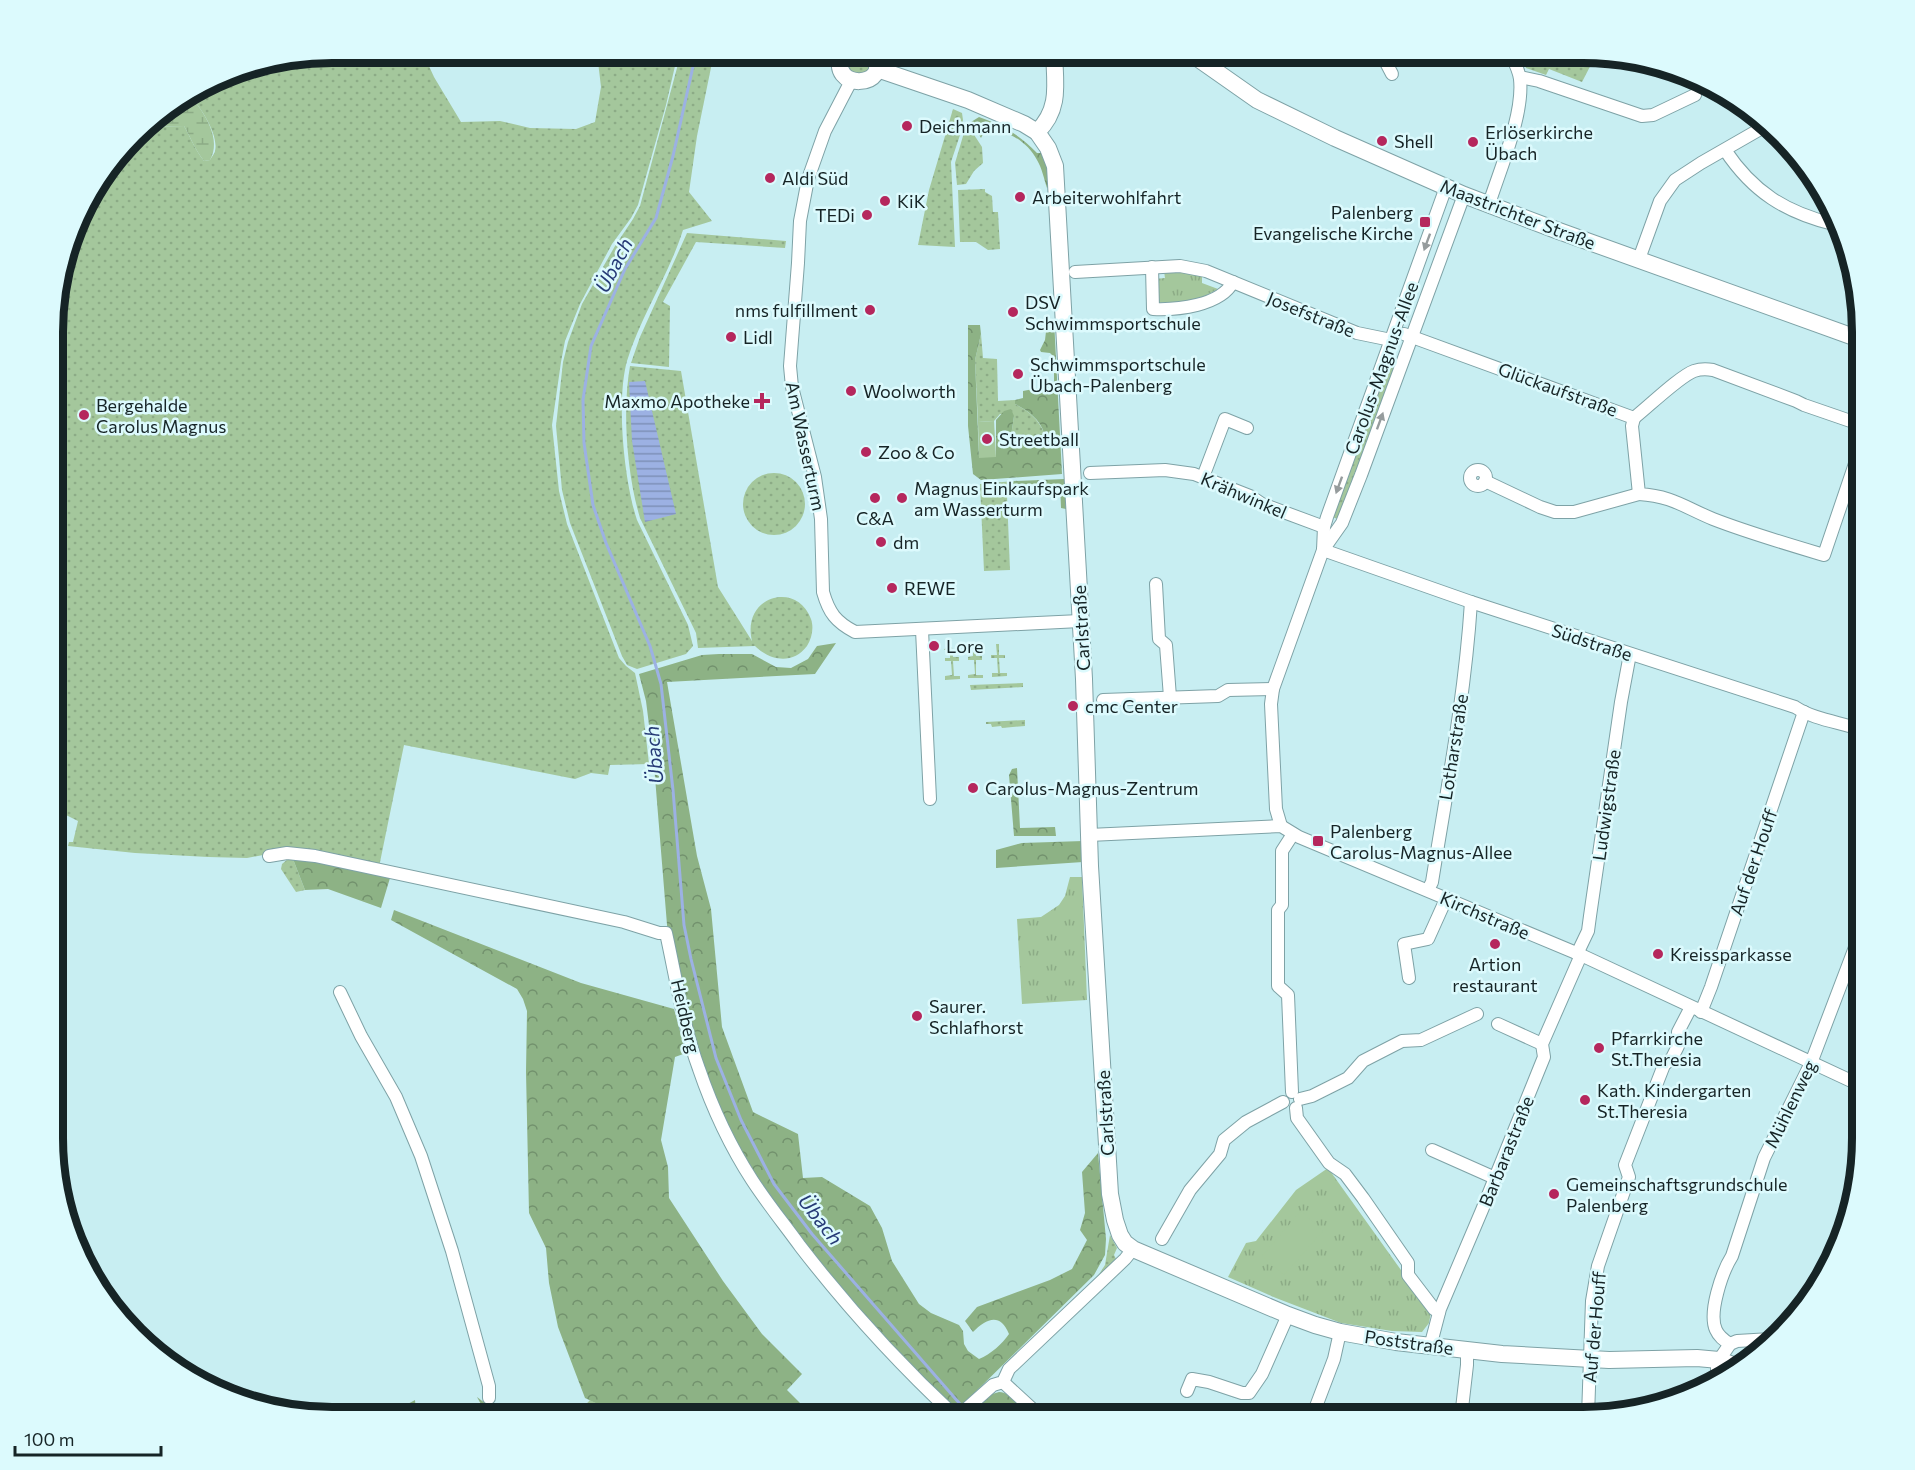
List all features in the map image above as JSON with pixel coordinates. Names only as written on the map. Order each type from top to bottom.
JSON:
[{"type":"main road","points":[[840,63],[844,75],[851,81],[859,82],[872,77],[876,63]]},
{"type":"main road","points":[[880,63],[947,93],[1007,116],[1037,132],[1044,126],[1054,107],[1056,95],[1054,63]]},
{"type":"main road","name":"Maastrichter Straße","points":[[1204,63],[1257,100],[1335,138],[1464,195],[1852,336]]},
{"type":"main road","name":"Carlstraße","points":[[1037,132],[1048,148],[1055,166],[1110,1194],[1120,1235]]},
{"type":"main road","name":"Poststraße","points":[[1120,1235],[1133,1249],[1288,1315],[1340,1332],[1467,1351],[1590,1360],[1697,1358],[1719,1360],[1730,1364]]},
{"type":"main road","points":[[1719,1360],[1719,1370]]},
{"type":"street","points":[[1386,63],[1392,74]]},
{"type":"street","points":[[1489,204],[1515,124],[1520,95],[1520,77],[1514,63]]},
{"type":"street","points":[[1520,77],[1539,81],[1642,117],[1653,115],[1695,95]]},
{"type":"street","name":"Am Wasserturm","points":[[851,81],[819,146],[806,189],[800,221],[790,366],[792,387],[815,477],[821,519],[823,592],[834,618],[855,632],[1080,621]]},
{"type":"street","points":[[1639,259],[1658,207],[1666,190],[1675,180],[1760,130]]},
{"type":"street","points":[[1725,150],[1748,180],[1777,202],[1797,213],[1829,223]]},
{"type":"street","name":"Carolus-Magnus-Allee","points":[[1281,826],[1276,809],[1271,704],[1273,689],[1323,550],[1324,527],[1446,187]]},
{"type":"street","name":"Carolus-Magnus-Allee","points":[[1323,550],[1342,523],[1464,195]]},
{"type":"street","name":"Josefstraße","points":[[1075,272],[1184,266],[1206,271],[1357,333],[1393,335]]},
{"type":"street","points":[[1152,267],[1153,309],[1195,306],[1222,294],[1230,288],[1233,282]]},
{"type":"street","name":"Glückaufstraße","points":[[1393,335],[1411,336],[1634,418],[1632,426],[1639,494]]},
{"type":"street","points":[[1634,418],[1684,377],[1693,371],[1703,369],[1713,370],[1852,422]]},
{"type":"street","points":[[1203,477],[1225,419],[1247,428]]},
{"type":"street","name":"Krähwinkel","points":[[1090,473],[1165,470],[1194,474],[1250,496],[1262,504],[1324,527]]},
{"type":"street","points":[[1485,481],[1540,507],[1556,512],[1575,512],[1639,494],[1658,495],[1686,504],[1712,518],[1824,555],[1852,472]]},
{"type":"street","name":"Südstraße","points":[[1323,550],[1471,602],[1852,727]]},
{"type":"street","points":[[1156,584],[1159,639],[1166,645],[1170,697]]},
{"type":"street","name":"Lotharstraße","points":[[1428,890],[1432,882],[1454,747],[1468,652],[1471,602]]},
{"type":"street","points":[[922,630],[930,799]]},
{"type":"street","name":"Ludwigstraße","points":[[1579,954],[1588,931],[1630,654]]},
{"type":"street","points":[[1103,700],[1218,696],[1228,690],[1273,689]]},
{"type":"street","name":"Auf der Houff","points":[[1588,1407],[1592,1301],[1598,1266],[1629,1177],[1625,1165],[1664,1065],[1672,1058],[1678,1046],[1678,1032],[1711,987],[1804,712]]},
{"type":"street","points":[[1089,835],[1281,826]]},
{"type":"street","name":"Kirchstraße","points":[[1281,826],[1293,834],[1579,954],[1852,1081]]},
{"type":"street","points":[[1293,834],[1282,851],[1282,905],[1278,910],[1278,986],[1288,995],[1297,1118],[1329,1163],[1345,1174],[1408,1263],[1408,1275],[1434,1309],[1439,1312]]},
{"type":"street","name":"Heidberg","points":[[269,856],[287,853],[315,856],[666,933],[698,1069],[742,1163],[828,1283],[873,1334],[951,1407]]},
{"type":"street","points":[[1409,978],[1404,944],[1428,939],[1446,899]]},
{"type":"street","name":"Barbarastraße","points":[[1430,1347],[1439,1312],[1544,1057],[1542,1044],[1579,954]]},
{"type":"street","name":"Mühlenweg","points":[[1730,1344],[1721,1338],[1715,1328],[1715,1302],[1718,1290],[1732,1256],[1764,1158],[1811,1063],[1852,955]]},
{"type":"street","points":[[340,992],[360,1036],[396,1097],[421,1156],[452,1251],[489,1386],[489,1398]]},
{"type":"street","points":[[1162,1239],[1190,1190],[1220,1154],[1224,1140],[1246,1122],[1283,1102],[1288,1109],[1296,1100],[1312,1096],[1348,1078],[1363,1061],[1402,1041],[1421,1040],[1477,1014]]},
{"type":"street","points":[[1498,1024],[1542,1044]]},
{"type":"street","points":[[1432,1150],[1495,1178]]},
{"type":"street","points":[[969,1407],[993,1385],[1004,1382],[1010,1369],[1133,1249]]},
{"type":"street","points":[[1187,1391],[1191,1380],[1209,1382],[1249,1394],[1262,1374],[1288,1315]]},
{"type":"street","points":[[1316,1407],[1334,1359],[1340,1332]]},
{"type":"street","points":[[1719,1360],[1730,1344],[1743,1340],[1761,1339]]},
{"type":"street","points":[[1462,1407],[1467,1351]]},
{"type":"street","points":[[1004,1382],[1030,1407]]},
{"type":"green space","points":[[332,63],[428,63],[461,122],[500,121],[530,128],[576,129],[595,122],[601,87],[598,63],[676,63],[638,205],[612,244],[580,304],[565,341],[552,425],[559,491],[567,524],[619,658],[635,673],[643,711],[649,764],[610,765],[608,775],[591,773],[575,779],[404,745],[379,867],[289,850],[247,858],[135,853],[68,846],[69,842],[73,842],[78,821],[63,814],[63,332],[68,279],[83,229],[99,197],[130,155],[159,127],[184,126],[204,161],[210,160],[216,145],[212,130],[194,101],[229,83],[279,68]]},
{"type":"green space","points":[[678,63],[712,63],[697,136],[689,192],[712,221],[683,230],[633,344],[627,361],[622,397],[625,463],[632,504],[637,520],[688,625],[693,646],[686,654],[637,669],[627,665],[622,656],[570,523],[562,490],[556,426],[563,362],[582,304],[640,206]]},
{"type":"green space","points":[[847,63],[871,63],[873,68],[855,78]]},
{"type":"green space","points":[[1524,63],[1592,63],[1582,82],[1549,69],[1546,75],[1526,68]]},
{"type":"green space","points":[[194,101],[202,111],[213,135],[214,144],[210,160],[204,161],[184,126],[159,127]]},
{"type":"green space","points":[[953,109],[962,113],[963,120],[951,162],[955,247],[918,245],[929,190]]},
{"type":"green space","points":[[979,117],[1010,131],[1037,153],[1041,153],[1046,164],[1050,185],[1047,188],[1039,163],[1028,147],[1009,134],[994,129],[986,128],[981,138],[971,122]]},
{"type":"green space","points":[[966,126],[982,147],[983,163],[974,171],[966,184],[957,185],[955,163]]},
{"type":"green space","points":[[985,189],[985,192],[992,196],[993,212],[998,212],[1000,249],[988,250],[976,242],[960,242],[958,190]]},
{"type":"green space","points":[[687,233],[786,241],[785,248],[696,242],[663,302],[670,306],[669,367],[631,363],[640,337]]},
{"type":"green space","points":[[1186,270],[1202,276],[1202,283],[1218,289],[1196,301],[1156,303],[1154,279],[1165,278],[1164,271]]},
{"type":"green space","points":[[1054,320],[1062,474],[981,480],[973,474],[968,426],[968,325],[980,325],[981,334],[975,360],[979,457],[996,457],[996,420],[1004,411],[1011,409],[1014,416],[1011,436],[1013,440],[1018,441],[1044,433],[1036,419],[1015,404],[1015,400],[1023,398],[1023,391],[1054,385],[1054,357],[1040,350],[1045,340],[1047,323]]},
{"type":"green space","points":[[981,334],[983,358],[997,359],[998,401],[1015,400],[1015,404],[1036,419],[1044,433],[1018,441],[1013,440],[1011,436],[1014,416],[1000,414],[994,421],[978,422],[975,360]]},
{"type":"green space","points":[[1389,356],[1399,360],[1341,520],[1332,517]]},
{"type":"green space","points":[[630,366],[681,371],[718,587],[752,641],[751,626],[755,613],[762,604],[772,598],[783,597],[794,600],[804,607],[811,619],[812,633],[807,646],[795,656],[774,658],[755,646],[698,648],[696,633],[640,518],[627,443],[626,403]]},
{"type":"green space","name":"Streetball","points":[[994,421],[996,457],[979,458],[978,422]]},
{"type":"green space","points":[[774,473],[796,482],[805,504],[796,526],[774,535],[752,526],[743,504],[752,482]]},
{"type":"green space","points":[[1064,479],[1066,509],[1061,508],[1060,484],[1011,485],[1014,481]]},
{"type":"green space","points":[[1014,481],[1007,496],[1010,570],[984,571],[980,484]]},
{"type":"green space","points":[[836,643],[815,674],[667,682],[697,856],[711,909],[722,1027],[753,1112],[798,1134],[803,1178],[822,1177],[870,1206],[882,1228],[892,1261],[919,1304],[931,1313],[959,1325],[963,1331],[964,1344],[968,1351],[979,1359],[996,1348],[1009,1334],[997,1320],[988,1321],[973,1332],[965,1321],[977,1307],[1050,1280],[1072,1269],[1087,1240],[1080,1230],[1085,1213],[1082,1172],[1098,1153],[1106,1239],[1105,1255],[1094,1275],[960,1407],[948,1407],[871,1327],[750,1172],[702,1068],[668,937],[654,765],[646,701],[639,674],[702,655],[719,654],[752,654],[776,667],[791,668],[808,659],[817,646]]},
{"type":"green space","points":[[996,644],[999,644],[999,655],[1005,655],[1005,658],[999,658],[1000,673],[1007,673],[1007,676],[992,677],[992,673],[998,673],[997,658],[991,658],[991,655],[997,655]]},
{"type":"green space","points":[[973,646],[975,646],[976,656],[982,656],[982,660],[976,660],[976,675],[983,675],[983,678],[968,678],[968,675],[975,674],[974,660],[968,660],[968,657],[973,656]]},
{"type":"green space","points":[[946,647],[952,647],[953,657],[959,657],[959,661],[953,661],[954,676],[960,676],[960,679],[945,680],[945,676],[952,675],[951,661],[945,661],[945,658],[950,658],[950,650],[944,650]]},
{"type":"green space","points":[[1023,683],[1023,687],[971,690],[970,685]]},
{"type":"green space","points":[[1025,720],[1025,726],[1002,728],[986,724],[986,722]]},
{"type":"green space","points":[[1017,768],[1020,828],[1055,827],[1056,836],[1014,836],[1009,775],[1012,769]]},
{"type":"green space","points":[[1083,841],[1083,862],[996,868],[996,850],[1022,843]]},
{"type":"green space","points":[[288,859],[293,859],[305,890],[296,892],[281,869],[282,864]]},
{"type":"green space","points":[[293,859],[315,860],[390,878],[381,908],[328,889],[305,890]]},
{"type":"green space","points":[[1070,877],[1082,877],[1087,1000],[1022,1004],[1017,919],[1041,917],[1059,905],[1065,896]]},
{"type":"green space","points":[[394,910],[581,983],[674,1009],[686,1053],[675,1057],[661,1140],[668,1167],[669,1198],[723,1281],[762,1334],[802,1374],[787,1390],[804,1407],[604,1407],[585,1398],[558,1327],[549,1283],[546,1248],[529,1213],[527,1011],[523,999],[517,989],[391,920]]},
{"type":"green space","points":[[1328,1168],[1431,1312],[1429,1323],[1422,1332],[1392,1331],[1341,1323],[1228,1277],[1246,1243],[1256,1241],[1296,1190]]},
{"type":"green space","points":[[1301,1211],[1323,1231],[1284,1275],[1262,1256]]},
{"type":"green space","points":[[1110,1235],[1117,1248],[1114,1255],[1116,1259],[1096,1279],[1105,1265]]},
{"type":"green space","points":[[1004,1393],[1022,1407],[976,1407],[989,1395]]},
{"type":"green space","points":[[477,1397],[490,1407],[482,1407]]},
{"type":"green space","points":[[415,1400],[416,1407],[402,1407]]},
{"type":"green space","points":[[590,1400],[604,1407],[583,1407]]},
{"type":"water","points":[[645,381],[676,514],[645,522],[632,441],[629,382]]},
{"type":"waterway","name":"Übach","points":[[694,63],[673,156],[656,218],[625,269],[591,346],[583,400],[584,443],[593,505],[606,543],[650,646],[661,684],[673,790],[684,925],[716,1058],[741,1120],[774,1184],[812,1234],[960,1404]]},
{"type":"place","name":"Deichmann","points":[[907,126]]},
{"type":"place","name":"Shell","points":[[1382,141]]},
{"type":"place","name":"Erlöserkirche Übach","points":[[1473,142]]},
{"type":"place","name":"Aldi Süd","points":[[770,178]]},
{"type":"place","name":"Arbeiterwohlfahrt","points":[[1020,197]]},
{"type":"place","name":"KiK","points":[[885,201]]},
{"type":"place","name":"TEDi","points":[[867,215]]},
{"type":"place","name":"Palenberg Evangelische Kirche","points":[[1425,222]]},
{"type":"place","name":"nms fulfillment","points":[[870,310]]},
{"type":"place","name":"DSV Schwimmsportschule","points":[[1013,312]]},
{"type":"place","name":"Lidl","points":[[731,337]]},
{"type":"place","name":"Schwimmsportschule Übach-Palenberg","points":[[1018,374]]},
{"type":"place","name":"Woolworth","points":[[851,391]]},
{"type":"place","name":"Maxmo Apotheke","points":[[762,401]]},
{"type":"place","name":"Bergehalde Carolus Magnus","points":[[84,415]]},
{"type":"place","name":"Streetball","points":[[987,439]]},
{"type":"place","name":"Zoo & Co","points":[[866,452]]},
{"type":"place","name":"C&A","points":[[875,498]]},
{"type":"place","name":"Magnus Einkaufspark am Wasserturm","points":[[902,498]]},
{"type":"place","name":"dm","points":[[881,542]]},
{"type":"place","name":"REWE","points":[[892,588]]},
{"type":"place","name":"Lore","points":[[934,646]]},
{"type":"place","name":"cmc Center","points":[[1073,706]]},
{"type":"place","name":"Carolus-Magnus-Zentrum","points":[[973,788]]},
{"type":"place","name":"Palenberg Carolus-Magnus-Allee","points":[[1318,841]]},
{"type":"place","name":"Artion restaurant","points":[[1495,944]]},
{"type":"place","name":"Kreissparkasse","points":[[1658,954]]},
{"type":"place","name":"Saurer. Schlafhorst","points":[[917,1016]]},
{"type":"place","name":"Pfarrkirche St.Theresia","points":[[1599,1048]]},
{"type":"place","name":"Kath. Kindergarten St.Theresia","points":[[1585,1100]]},
{"type":"place","name":"Gemeinschaftsgrundschule Palenberg","points":[[1554,1194]]}]
